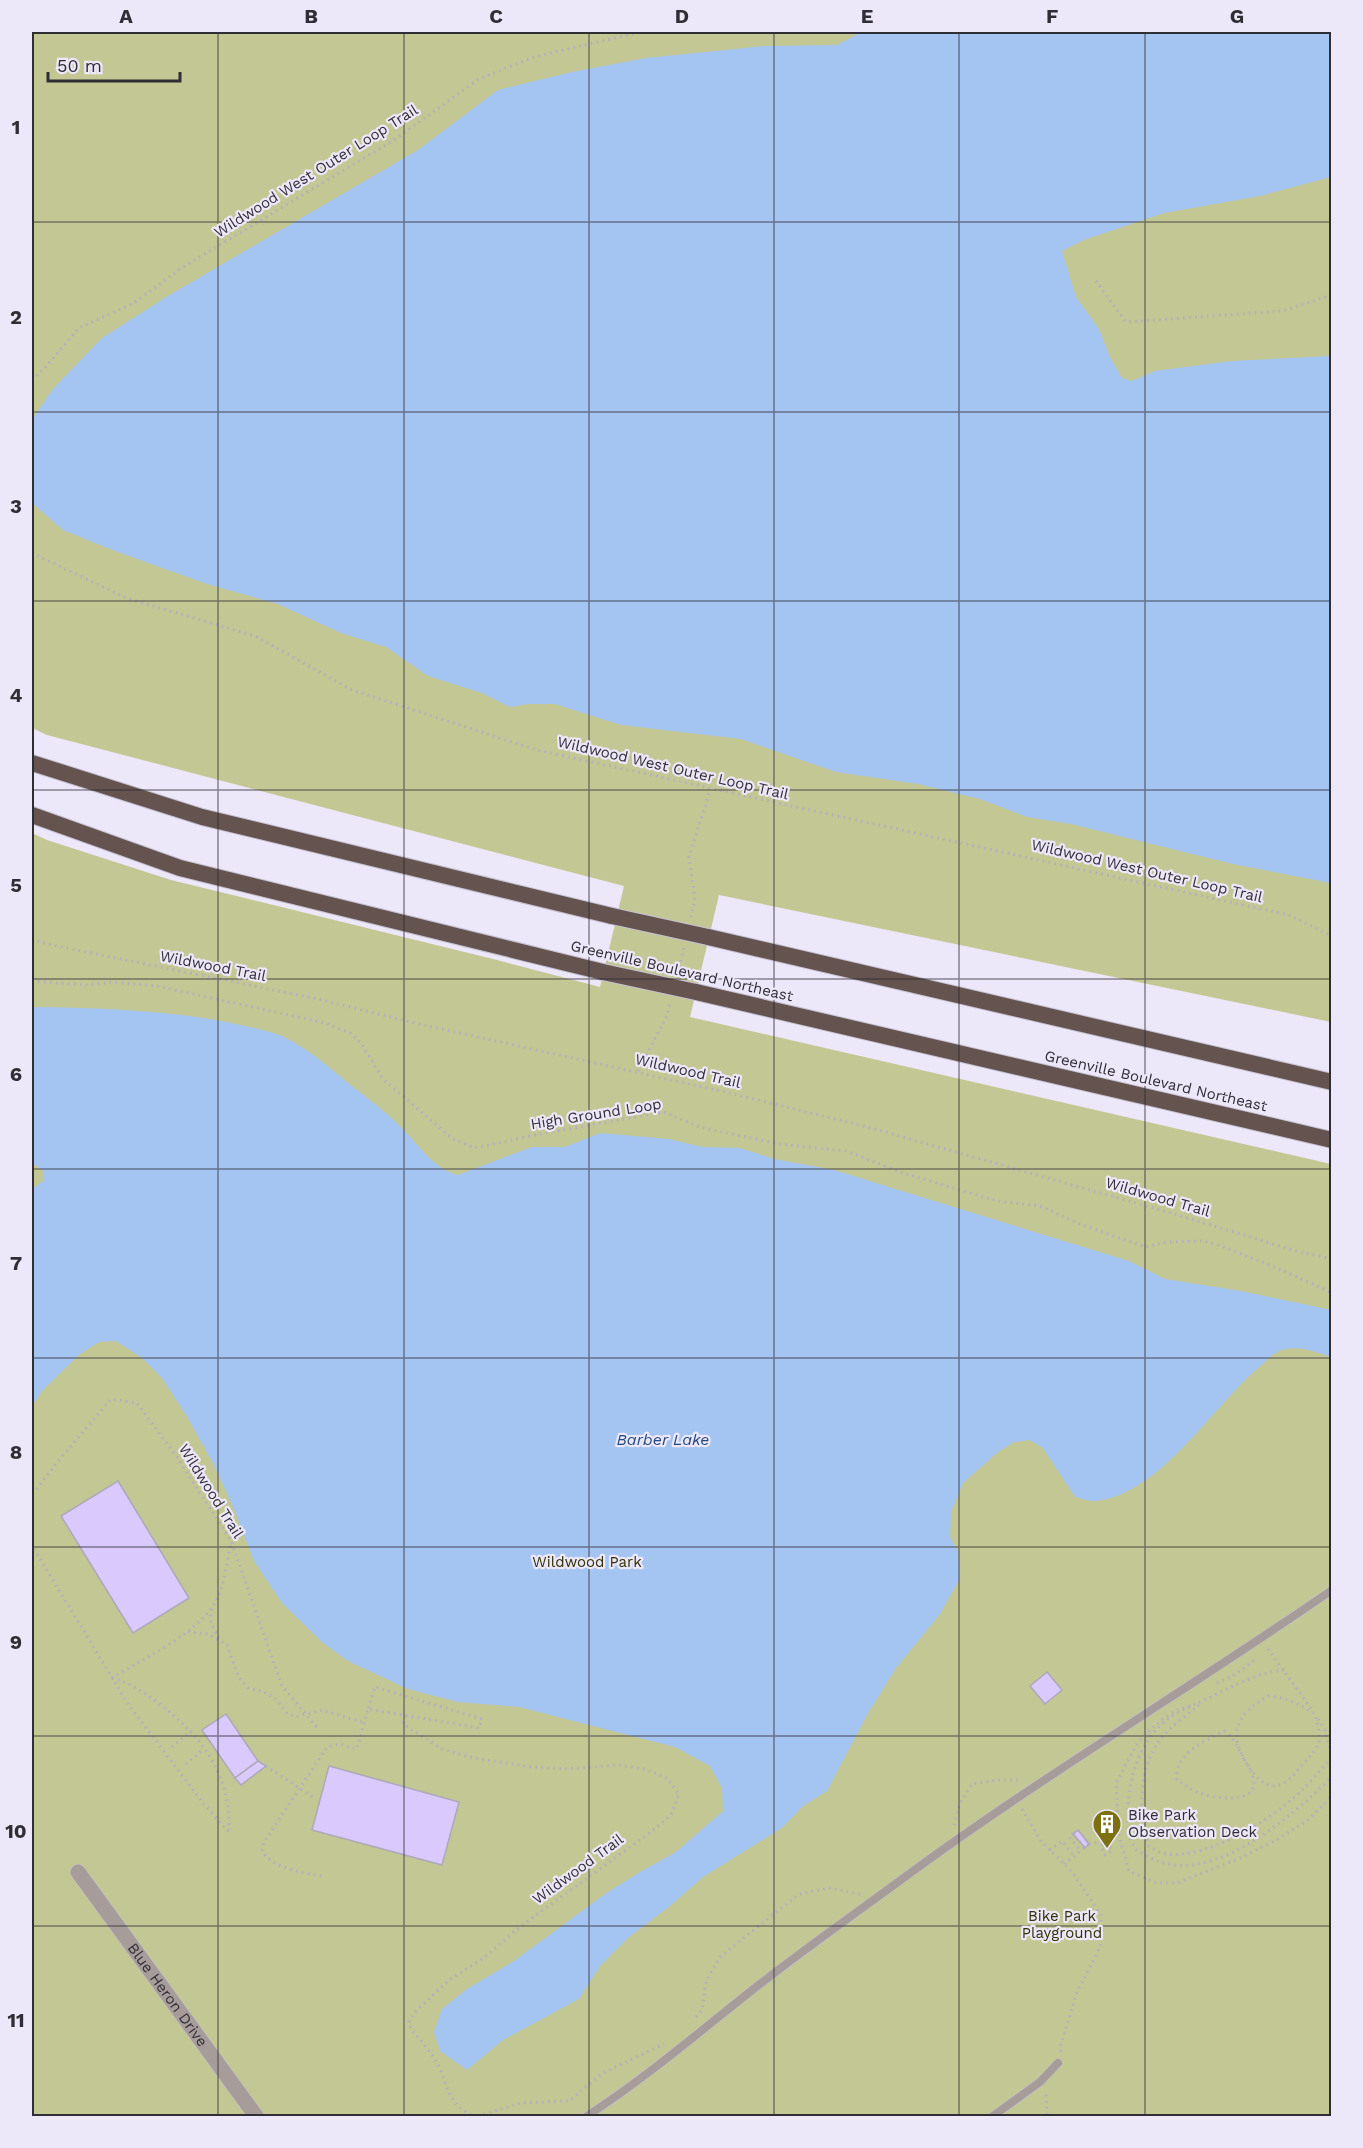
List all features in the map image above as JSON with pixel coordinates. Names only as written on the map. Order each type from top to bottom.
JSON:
[{"type":"highway","points":[[32,763],[202,817],[612,916],[1332,1082]]},
{"type":"highway","name":"Greenville Boulevard Northeast","points":[[32,815],[180,868],[603,972],[1332,1140]]},
{"type":"street","name":"Blue Heron Drive","points":[[78,1872],[256,2116]]},
{"type":"lane","points":[[587,2116],[613,2099],[812,1946],[1020,1796],[1332,1590]]},
{"type":"lane","points":[[993,2116],[1040,2082],[1058,2062]]},
{"type":"path","name":"Wildwood West Outer Loop Trail","points":[[32,380],[79,328],[134,303],[183,267],[394,140],[479,79],[534,57],[640,32]]},
{"type":"path","points":[[1096,280],[1126,322],[1282,310],[1332,295]]},
{"type":"path","name":"Wildwood West Outer Loop Trail","points":[[32,553],[126,598],[255,636],[352,690],[537,750],[1289,915],[1332,936]]},
{"type":"path","name":"Wildwood Trail","points":[[32,939],[166,970],[318,999],[415,1023],[638,1071],[836,1119],[1178,1215],[1296,1251],[1332,1259]]},
{"type":"path","name":"High Ground Loop","points":[[32,981],[86,985],[112,982],[157,986],[249,1005],[350,1033],[361,1042],[383,1079],[453,1139],[475,1148],[664,1112],[699,1127],[779,1143],[846,1151],[903,1173],[997,1201],[1040,1206],[1080,1224],[1145,1247],[1166,1242],[1202,1241],[1221,1246],[1332,1293]]},
{"type":"path","name":"Wildwood Trail","points":[[32,1493],[111,1399],[137,1403],[177,1457],[231,1541],[282,1686],[319,1730]]},
{"type":"path","points":[[112,1678],[188,1632],[200,1622],[218,1598],[231,1541]]},
{"type":"path","points":[[34,1549],[112,1678],[128,1704],[178,1771],[229,1832],[230,1812],[225,1786],[216,1765],[191,1731],[146,1694],[123,1681],[112,1678]]},
{"type":"path","points":[[211,1607],[210,1620],[220,1641]]},
{"type":"path","points":[[188,1632],[209,1634],[228,1645],[239,1678],[248,1688],[262,1691],[275,1698],[287,1713],[295,1717],[322,1710],[365,1723]]},
{"type":"path","points":[[1205,1700],[1178,1721],[1162,1738],[1153,1750],[1146,1769],[1141,1797],[1144,1827],[1149,1846],[1163,1853],[1177,1854],[1202,1849],[1235,1837],[1291,1801],[1332,1757],[1324,1728],[1268,1649]]},
{"type":"path","points":[[1284,1670],[1264,1672],[1205,1700],[1167,1719],[1152,1734],[1135,1764],[1127,1802],[1130,1837],[1136,1850],[1160,1864],[1177,1866],[1213,1861],[1245,1847],[1285,1820],[1332,1777]]},
{"type":"path","points":[[321,1876],[281,1866],[267,1859],[262,1851],[264,1842],[327,1747],[340,1744],[357,1749],[368,1709],[375,1687],[482,1719],[479,1728],[368,1709]]},
{"type":"path","points":[[1240,1751],[1235,1740],[1236,1730],[1244,1713],[1268,1696],[1279,1697],[1315,1714],[1320,1733],[1319,1746],[1290,1779],[1281,1785],[1267,1785],[1259,1779],[1240,1751],[1228,1733],[1224,1731],[1188,1752],[1179,1761],[1176,1770],[1177,1780],[1199,1793],[1237,1799],[1248,1796],[1252,1791],[1254,1781],[1240,1751]]},
{"type":"path","points":[[1205,1700],[1175,1711],[1157,1724],[1138,1742],[1116,1783],[1119,1836],[1129,1871],[1156,1883],[1177,1883],[1238,1859],[1278,1839],[1308,1820],[1332,1796]]},
{"type":"path","name":"Wildwood Trail","points":[[405,1716],[403,1724],[442,1749],[474,1758],[532,1767],[567,1769],[616,1765],[645,1769],[669,1779],[679,1794],[671,1815],[521,1926],[485,1957],[449,1980],[414,2013],[409,2022],[411,2029],[441,2071],[447,2091],[459,2109],[473,2116]]},
{"type":"path","points":[[172,1747],[191,1731]]},
{"type":"path","points":[[186,1764],[204,1749]]},
{"type":"path","points":[[266,1766],[316,1799]]},
{"type":"path","points":[[1020,1796],[1022,1808],[1030,1825],[1041,1841],[1072,1872],[1101,1915],[1101,1944],[1077,1992],[1061,2044],[1058,2062]]},
{"type":"path","points":[[1083,1849],[1073,1834],[1078,1830],[1089,1844]]},
{"type":"path","points":[[1050,1850],[1062,1842],[1074,1856]]},
{"type":"path","points":[[1064,1864],[1089,1844],[1104,1845]]},
{"type":"path","points":[[1047,2089],[1045,2098],[1047,2116]]},
{"type":"green space","name":"Wildwood Park","points":[[32,32],[1331,32],[1331,1022],[719,895],[690,1017],[1331,1164],[1331,2116],[32,2116],[32,833],[47,840],[171,880],[600,987],[624,886],[47,735],[32,728]]},
{"type":"water","points":[[862,32],[1331,32],[1331,177],[1260,196],[1164,213],[1084,240],[1062,251],[1076,297],[1099,329],[1110,357],[1122,378],[1132,381],[1155,371],[1232,361],[1331,356],[1331,883],[1233,864],[1071,824],[1027,817],[980,799],[918,784],[836,772],[741,739],[621,725],[555,704],[510,707],[482,693],[428,676],[386,647],[341,633],[278,604],[207,584],[63,530],[32,503],[32,420],[53,389],[102,338],[168,296],[418,150],[498,90],[572,72],[646,58],[765,46],[837,45]]},
{"type":"water","name":"Barber Lake","points":[[32,1007],[166,1013],[219,1021],[278,1034],[311,1053],[390,1117],[434,1162],[458,1175],[532,1147],[565,1147],[600,1133],[669,1139],[702,1147],[740,1148],[774,1159],[834,1170],[1129,1261],[1165,1279],[1241,1291],[1331,1310],[1331,1357],[1301,1349],[1282,1350],[1276,1353],[1240,1385],[1184,1447],[1142,1483],[1120,1495],[1097,1501],[1075,1497],[1043,1448],[1030,1440],[1014,1442],[998,1452],[963,1483],[951,1512],[950,1537],[958,1551],[960,1578],[940,1614],[896,1668],[867,1715],[827,1791],[803,1806],[783,1827],[703,1877],[628,1938],[600,1966],[579,1999],[503,2040],[467,2070],[440,2051],[434,2032],[442,2009],[467,1989],[514,1961],[605,1894],[676,1852],[723,1811],[722,1788],[710,1766],[675,1747],[519,1707],[458,1702],[408,1689],[348,1661],[322,1642],[282,1603],[254,1561],[213,1463],[162,1378],[142,1358],[116,1341],[99,1342],[80,1354],[42,1391],[32,1406],[32,1189],[43,1181],[44,1171],[32,1163]]},
{"type":"building","points":[[118,1481],[189,1598],[133,1633],[61,1516]]},
{"type":"building","points":[[1047,1672],[1062,1690],[1045,1704],[1030,1686]]},
{"type":"building","points":[[226,1714],[258,1761],[235,1778],[202,1730]]},
{"type":"building","points":[[258,1761],[266,1766],[241,1785],[235,1778]]},
{"type":"building","points":[[329,1766],[459,1802],[442,1865],[312,1830]]},
{"type":"building","points":[[1078,1830],[1089,1844],[1085,1848],[1073,1834]]},
{"type":"place","name":"Bike Park Observation Deck","points":[[1107,1850]]},
{"type":"park label","name":"Bike Park Playground","points":[[1062,1924]]}]
